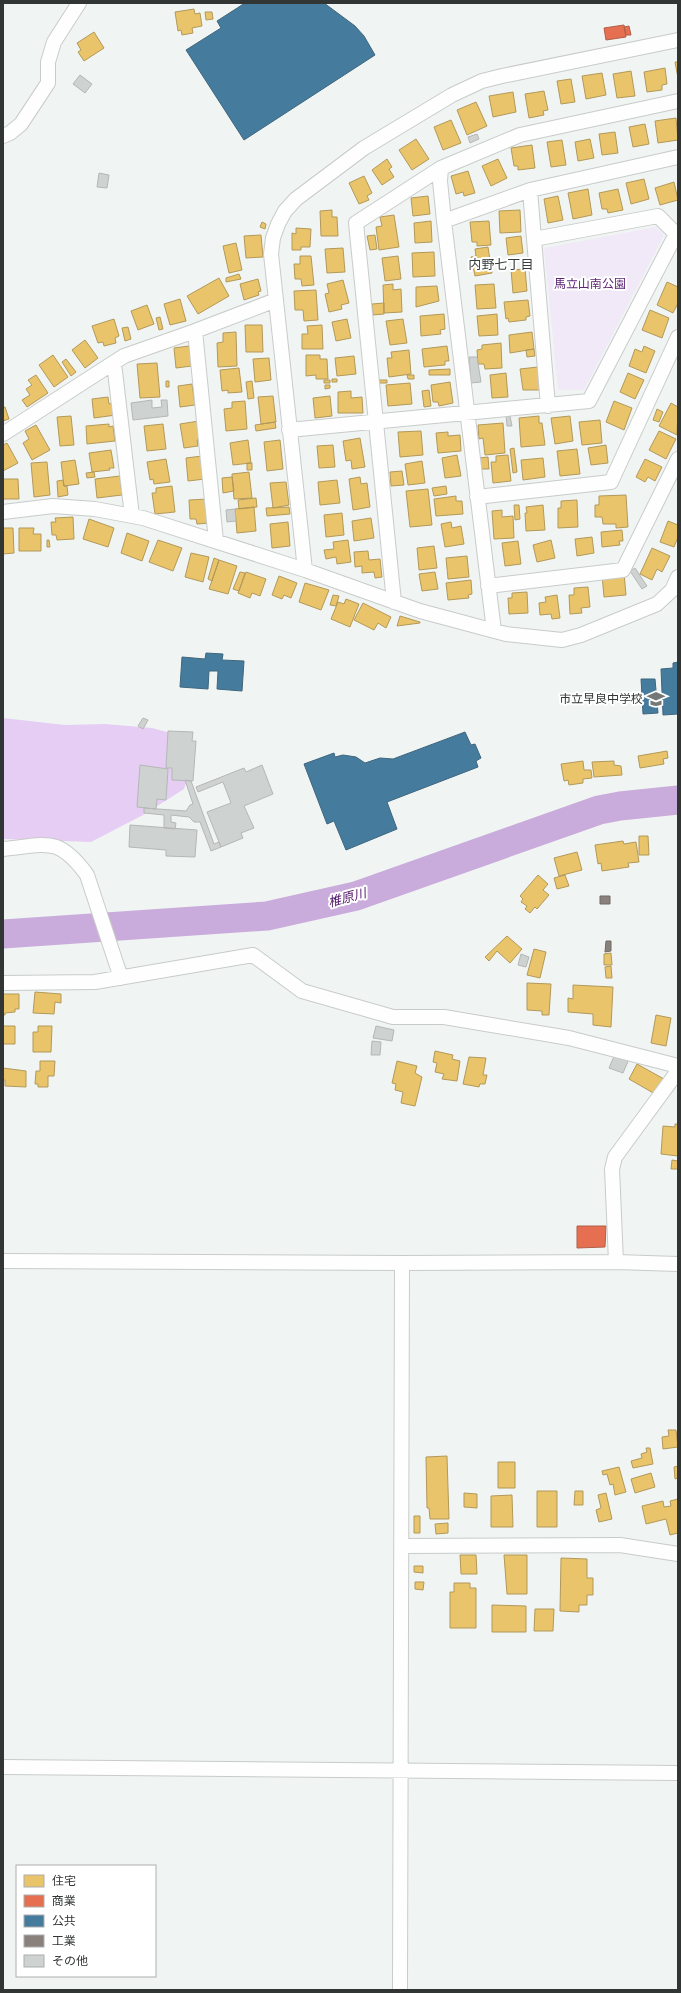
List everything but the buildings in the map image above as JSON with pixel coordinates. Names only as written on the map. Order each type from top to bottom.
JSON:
[{"type":"street","points":[[3,136],[10,133],[21,124],[48,83],[48,62],[54,42],[79,3]]},
{"type":"street","points":[[305,570],[271,254],[273,238],[285,211],[296,199],[364,148],[438,102],[467,87],[482,81],[678,40]]},
{"type":"street","points":[[394,602],[356,223],[441,168],[520,134],[678,101]]},
{"type":"street","points":[[444,221],[530,190],[678,157]]},
{"type":"street","points":[[441,168],[440,182],[444,221],[494,631]]},
{"type":"street","points":[[530,190],[548,406]]},
{"type":"street","points":[[289,430],[589,402],[676,234],[658,216],[534,239]]},
{"type":"street","points":[[3,434],[124,356],[276,300]]},
{"type":"street","points":[[195,331],[216,541]]},
{"type":"street","points":[[478,497],[611,482],[678,337]]},
{"type":"street","points":[[114,363],[132,516]]},
{"type":"street","points":[[488,586],[624,570],[678,459]]},
{"type":"street","points":[[3,512],[53,506],[95,509],[143,518],[305,570],[420,611],[506,634],[562,640],[580,635],[657,604],[672,590],[678,577]]},
{"type":"street","points":[[3,850],[38,844],[54,846],[67,852],[87,875],[121,978]]},
{"type":"street","points":[[3,983],[95,982],[253,955],[302,991],[393,1017],[444,1017],[569,1038],[678,1066]]},
{"type":"street","points":[[616,1262],[612,1169],[615,1157],[678,1070]]},
{"type":"street","points":[[3,1261],[402,1263],[616,1262],[678,1264]]},
{"type":"street","points":[[400,1990],[402,1263]]},
{"type":"street","points":[[402,1546],[620,1545],[678,1554]]},
{"type":"street","points":[[3,1767],[678,1773]]},
{"type":"green space","name":"馬立山南公園","points":[[656,227],[664,235],[584,390],[558,390],[544,248]]},
{"type":"shaded area","points":[[3,718],[65,725],[105,724],[152,728],[178,735],[192,766],[184,789],[143,815],[91,842],[3,839]]},
{"type":"waterway","name":"椎原川","points":[[3,934],[267,916],[356,896],[599,810],[620,806],[678,800]]},
{"type":"place","name":"市立早良中学校","points":[[656,699]]},
{"type":"district","name":"内野七丁目","points":[[501,264]]}]
